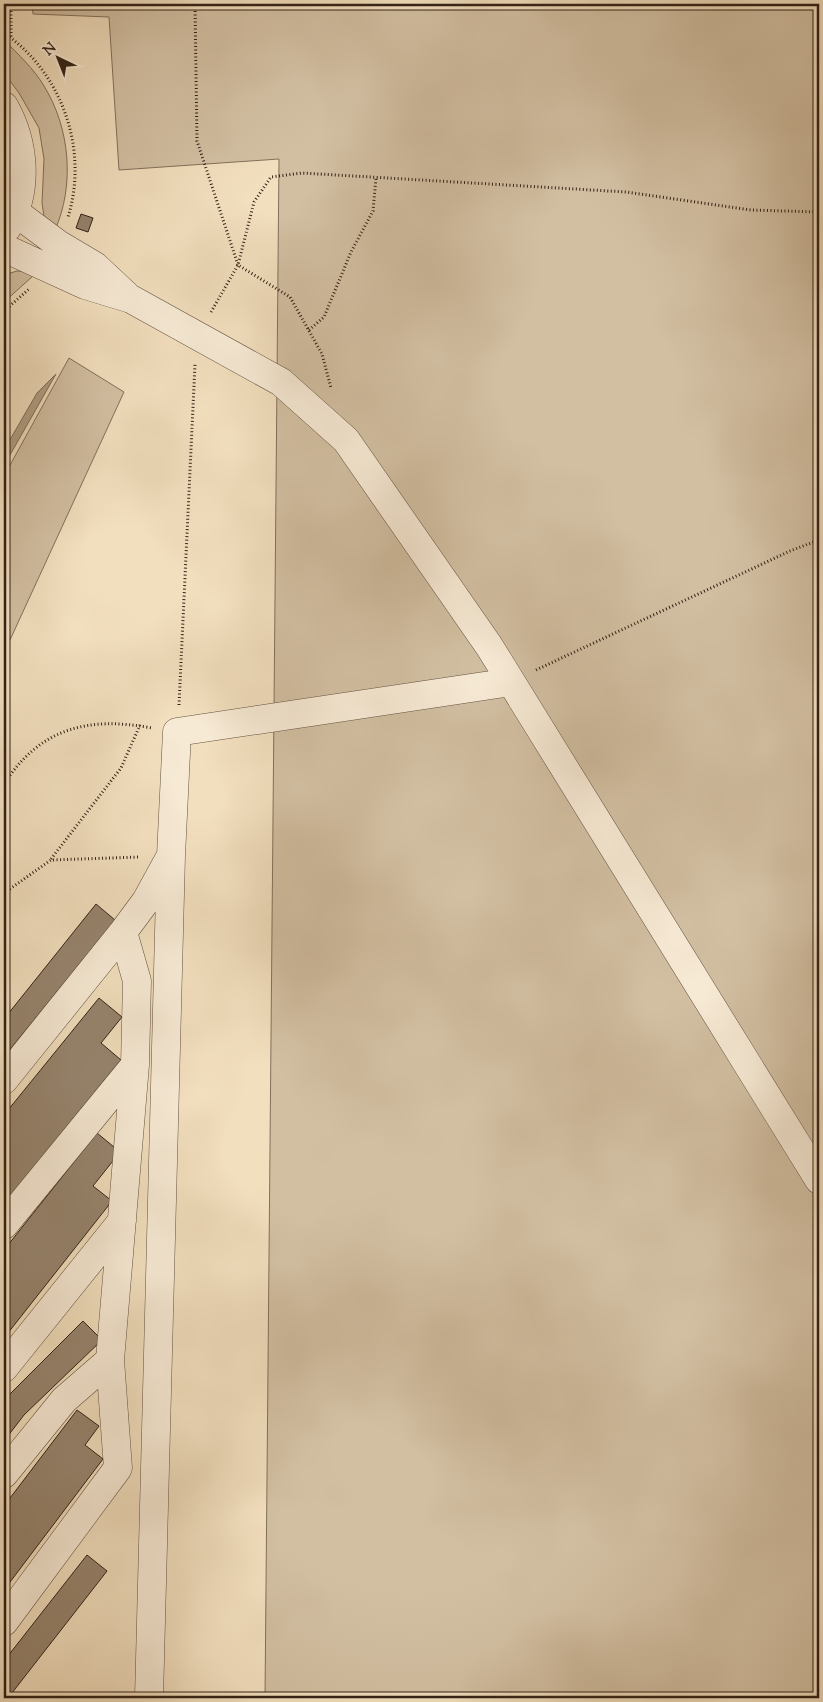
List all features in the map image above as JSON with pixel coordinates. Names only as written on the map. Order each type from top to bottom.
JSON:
[{"type":"street","points":[[4,106],[17,136],[21,155],[21,184],[9,223],[58,244],[95,266],[131,299],[281,382],[346,440],[484,638],[819,1180]]},
{"type":"street","points":[[4,248],[85,286],[131,299]]},
{"type":"street","points":[[149,1698],[171,856],[177,732],[511,682]]},
{"type":"street","points":[[4,1080],[123,932],[146,901],[171,856]]},
{"type":"street","points":[[4,1622],[118,1468],[110,1360],[135,1065],[137,980],[123,932]]},
{"type":"street","points":[[4,1226],[135,1065]]},
{"type":"street","points":[[4,1368],[122,1221]]},
{"type":"street","points":[[4,1474],[64,1400],[110,1360]]},
{"type":"path","points":[[11,4],[11,38]]},
{"type":"path","points":[[195,4],[197,141],[238,265],[290,297],[322,354],[332,392]]},
{"type":"path","points":[[4,33],[44,72],[66,113],[75,160],[75,183],[66,222]]},
{"type":"path","points":[[4,784],[18,763],[56,733],[84,725],[140,725],[177,732],[197,337],[238,265],[254,202],[271,177],[302,173],[626,192],[751,210],[819,212]]},
{"type":"path","points":[[309,330],[324,317],[351,252],[373,212],[376,178]]},
{"type":"path","points":[[4,312],[33,285]]},
{"type":"path","points":[[511,682],[781,555],[819,540]]},
{"type":"path","points":[[4,893],[51,860],[121,768],[140,725]]},
{"type":"path","points":[[51,860],[171,856]]},
{"type":"shaded area","points":[[32,4],[819,4],[819,1698],[265,1698],[279,159],[119,170],[109,17],[33,14]]},
{"type":"shaded area","points":[[4,40],[26,62],[40,80],[53,102],[60,120],[67,157],[67,176],[61,213],[55,230],[44,216],[42,203],[44,159],[39,128],[19,93],[4,73]]},
{"type":"shaded area","points":[[17,271],[32,272],[33,276],[4,302],[4,275]]},
{"type":"shaded area","points":[[69,358],[124,392],[4,653],[4,476]]},
{"type":"shaded area","points":[[56,374],[4,468],[4,450],[37,393]]},
{"type":"building","points":[[81,214],[93,218],[88,232],[76,228]]},
{"type":"building","points":[[96,904],[115,920],[4,1057],[4,1019]]},
{"type":"building","points":[[99,998],[122,1017],[101,1043],[121,1060],[4,1203],[4,1115]]},
{"type":"building","points":[[97,1133],[120,1152],[93,1186],[112,1201],[4,1338],[4,1250]]},
{"type":"building","points":[[83,1321],[102,1340],[24,1415],[4,1441],[4,1400]]},
{"type":"building","points":[[77,1410],[99,1426],[85,1445],[103,1459],[4,1590],[4,1506]]},
{"type":"building","points":[[87,1555],[107,1571],[8,1698],[4,1698],[4,1661]]}]
